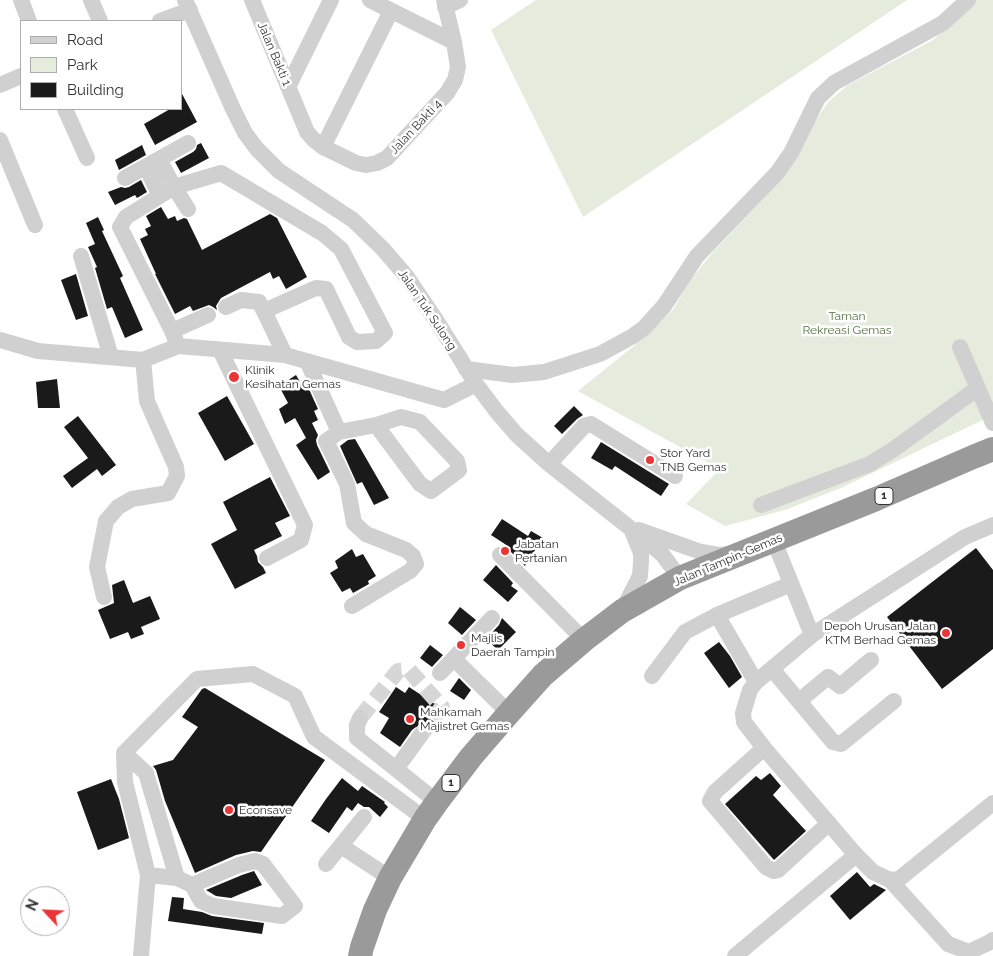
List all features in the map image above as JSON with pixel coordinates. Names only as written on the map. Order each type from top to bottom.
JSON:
[{"type":"highway","name":"Jalan Tampin-Gemas","points":[[360,956],[375,910],[390,878],[431,811],[470,757],[543,675],[584,640],[622,610],[680,578],[876,499],[993,449]]},
{"type":"street","points":[[21,0],[29,20]]},
{"type":"street","points":[[91,0],[100,20]]},
{"type":"street","points":[[288,87],[331,0]]},
{"type":"street","points":[[370,0],[454,42]]},
{"type":"street","points":[[466,368],[513,375],[544,372],[600,354],[639,332],[664,306],[697,256],[777,173],[791,153],[818,98],[834,83],[943,23],[968,0]]},
{"type":"street","name":"Jalan Bakti 1","points":[[258,4],[297,108]]},
{"type":"street","points":[[162,20],[188,5]]},
{"type":"street","name":"Jalan Tuk Sulong","points":[[188,5],[233,109],[245,133],[257,149],[279,171],[353,220],[383,249],[407,277],[476,384],[517,435],[549,464],[662,554],[680,578]]},
{"type":"street","name":"Jalan Bakti 4","points":[[297,108],[307,132],[323,147],[356,163],[366,165],[377,163],[387,158],[447,93],[454,80],[458,67],[449,5]]},
{"type":"street","points":[[323,147],[391,11]]},
{"type":"street","points":[[0,85],[20,76]]},
{"type":"street","points":[[65,110],[87,158]]},
{"type":"street","points":[[0,140],[35,225]]},
{"type":"street","points":[[126,178],[188,143]]},
{"type":"street","points":[[152,163],[167,192],[188,209]]},
{"type":"street","points":[[178,346],[120,227],[126,217],[167,192],[221,173],[322,233],[341,250],[385,333],[376,341],[357,342],[348,337],[326,289],[316,288],[264,311]]},
{"type":"street","points":[[81,256],[111,358]]},
{"type":"street","points":[[226,307],[241,300],[258,302],[285,355]]},
{"type":"street","points":[[172,331],[208,316]]},
{"type":"street","points":[[0,340],[38,350],[143,360],[178,346],[285,355],[444,400],[476,384]]},
{"type":"street","points":[[960,347],[993,423]]},
{"type":"street","points":[[220,350],[305,525],[301,540],[267,558]]},
{"type":"street","points":[[104,597],[97,567],[106,521],[118,507],[132,499],[168,493],[177,476],[176,467],[147,401],[143,360]]},
{"type":"street","points":[[307,361],[339,432]]},
{"type":"street","points":[[761,505],[870,464],[894,449],[978,388]]},
{"type":"street","points":[[352,606],[410,572],[416,564],[413,556],[406,550],[366,534],[354,523],[347,484],[326,441],[339,432],[376,425],[401,417],[420,422],[457,461],[459,470],[431,490],[420,484],[376,425]]},
{"type":"street","points":[[549,464],[584,426],[591,424],[675,476]]},
{"type":"street","points":[[993,525],[965,537],[812,635],[756,682],[750,690],[743,713],[744,722],[764,748],[856,855],[873,872],[890,880],[948,944],[969,952],[993,940]]},
{"type":"street","points":[[630,528],[709,554],[740,554]]},
{"type":"street","points":[[622,610],[640,576],[641,553],[630,528]]},
{"type":"street","points":[[774,541],[812,635]]},
{"type":"street","points":[[500,555],[584,640]]},
{"type":"street","points":[[652,676],[685,632],[717,615],[791,584]]},
{"type":"street","points":[[717,615],[756,682]]},
{"type":"street","points":[[440,673],[492,618]]},
{"type":"street","points":[[454,659],[509,713]]},
{"type":"street","points":[[800,701],[828,677],[840,686],[871,660]]},
{"type":"street","points":[[772,668],[833,742],[841,744],[894,700]]},
{"type":"street","points":[[141,956],[148,875],[125,782],[124,753],[197,680],[253,674],[295,696],[314,738],[431,811]]},
{"type":"street","points":[[360,718],[357,725],[357,738],[396,769],[431,811]]},
{"type":"street","points":[[396,769],[420,736]]},
{"type":"street","points":[[764,748],[715,792],[710,801],[766,867],[774,872],[778,870],[829,823]]},
{"type":"street","points":[[124,753],[146,772],[177,878]]},
{"type":"street","points":[[890,880],[900,879],[993,803]]},
{"type":"street","points":[[326,864],[364,817]]},
{"type":"street","points":[[341,846],[390,878]]},
{"type":"street","points":[[735,956],[856,855]]},
{"type":"street","points":[[148,875],[177,878],[192,885],[201,901],[213,906],[282,916],[295,906],[263,864],[255,861],[239,865],[192,885]]},
{"type":"green space","points":[[536,0],[907,0],[583,217],[491,30]]},
{"type":"green space","name":"Taman Rekreasi Gemas","points":[[976,0],[993,0],[993,415],[843,487],[785,510],[725,526],[686,504],[720,469],[578,391],[651,332],[674,308],[689,282],[713,252],[764,198],[828,102],[848,85],[933,40]]},
{"type":"building","points":[[182,94],[197,122],[155,145],[144,124],[168,110],[182,110]]},
{"type":"building","points":[[201,143],[209,158],[181,173],[175,162],[193,152],[197,145]]},
{"type":"building","points":[[142,145],[146,155],[119,170],[115,160]]},
{"type":"building","points":[[141,180],[147,192],[137,198],[135,195],[115,205],[108,192],[121,187],[129,187]]},
{"type":"building","points":[[161,207],[168,219],[175,216],[177,221],[184,218],[187,219],[202,250],[270,214],[277,218],[307,277],[286,289],[279,276],[273,279],[270,272],[221,298],[216,306],[217,310],[209,305],[193,311],[190,306],[175,314],[140,239],[148,235],[145,229],[151,226],[146,216]]},
{"type":"building","points":[[98,217],[104,230],[102,231],[123,276],[120,278],[143,330],[125,338],[112,307],[107,309],[95,268],[97,267],[88,247],[95,244],[86,223]]},
{"type":"building","points":[[76,274],[88,316],[76,320],[61,280]]},
{"type":"building","points":[[296,375],[304,389],[308,387],[318,409],[314,411],[318,420],[312,423],[318,435],[317,445],[330,472],[318,480],[296,445],[306,438],[295,418],[285,424],[279,409],[288,403],[279,386]]},
{"type":"building","points":[[57,379],[60,408],[38,408],[36,382]]},
{"type":"building","points":[[227,396],[254,444],[225,461],[198,413]]},
{"type":"building","points":[[574,406],[583,415],[562,434],[554,426]]},
{"type":"building","points":[[78,416],[116,465],[102,476],[97,469],[72,488],[63,476],[88,458],[64,427]]},
{"type":"building","points":[[355,439],[389,498],[374,505],[362,482],[357,484],[340,446],[348,440]]},
{"type":"building","points":[[601,442],[669,484],[661,496],[615,466],[612,470],[591,458]]},
{"type":"building","points":[[270,477],[290,516],[275,523],[282,536],[254,550],[258,562],[266,573],[235,589],[211,544],[237,530],[223,502]]},
{"type":"building","points":[[502,519],[528,536],[531,531],[543,538],[525,566],[509,550],[511,548],[491,535]]},
{"type":"building","name":"Depoh Urusan Jalan KTM Berhad Gemas","points":[[976,548],[993,570],[993,649],[942,689],[887,617]]},
{"type":"building","points":[[352,549],[356,557],[363,554],[376,576],[368,581],[369,584],[353,593],[350,588],[342,592],[330,573],[338,568],[335,561]]},
{"type":"building","points":[[496,565],[513,583],[511,586],[518,591],[508,602],[483,580]]},
{"type":"building","points":[[124,580],[133,603],[150,596],[160,619],[141,627],[144,634],[131,639],[128,632],[110,639],[98,610],[114,603],[112,585]]},
{"type":"building","points":[[460,607],[476,620],[462,635],[448,623]]},
{"type":"building","points":[[502,618],[516,632],[498,650],[486,639],[499,625]]},
{"type":"building","points":[[719,642],[730,656],[742,677],[729,688],[704,653]]},
{"type":"building","points":[[430,645],[443,655],[432,667],[420,658]]},
{"type":"building","points":[[459,678],[471,690],[464,700],[450,691]]},
{"type":"building","name":"Mahkamah Majistret Gemas","points":[[396,687],[405,693],[409,687],[435,704],[426,717],[435,722],[429,731],[422,726],[416,727],[400,747],[380,733],[389,718],[379,712]]},
{"type":"building","name":"Econsave","points":[[205,688],[325,760],[261,852],[253,851],[236,855],[195,873],[165,801],[156,770],[153,766],[173,760],[198,727],[182,717],[202,689]]},
{"type":"building","points":[[770,773],[781,786],[773,795],[806,831],[774,860],[725,804],[756,776],[761,780]]},
{"type":"building","points":[[342,778],[358,791],[362,786],[385,802],[388,807],[380,817],[369,807],[364,807],[358,803],[352,811],[347,807],[329,833],[311,821]]},
{"type":"building","points":[[111,779],[119,799],[129,838],[98,850],[77,792]]},
{"type":"building","points":[[254,871],[262,885],[231,898],[216,896],[206,890],[242,875]]},
{"type":"building","points":[[857,872],[870,887],[874,884],[886,890],[850,920],[830,896]]},
{"type":"building","points":[[172,897],[184,898],[183,909],[202,912],[212,916],[264,923],[262,934],[168,921]]},
{"type":"tunnel","points":[[360,718],[398,671],[409,670],[442,707],[420,736]]},
{"type":"place","name":"Klinik Kesihatan Gemas","points":[[234,377]]},
{"type":"place","name":"Stor Yard TNB Gemas","points":[[650,460]]},
{"type":"place","name":"Jabatan Pertanian","points":[[505,551]]},
{"type":"place","name":"Depoh Urusan Jalan KTM Berhad Gemas","points":[[946,633]]},
{"type":"place","name":"Majlis Daerah Tampin","points":[[461,645]]},
{"type":"place","name":"Mahkamah Majistret Gemas","points":[[410,719]]},
{"type":"place","name":"Econsave","points":[[229,810]]}]
